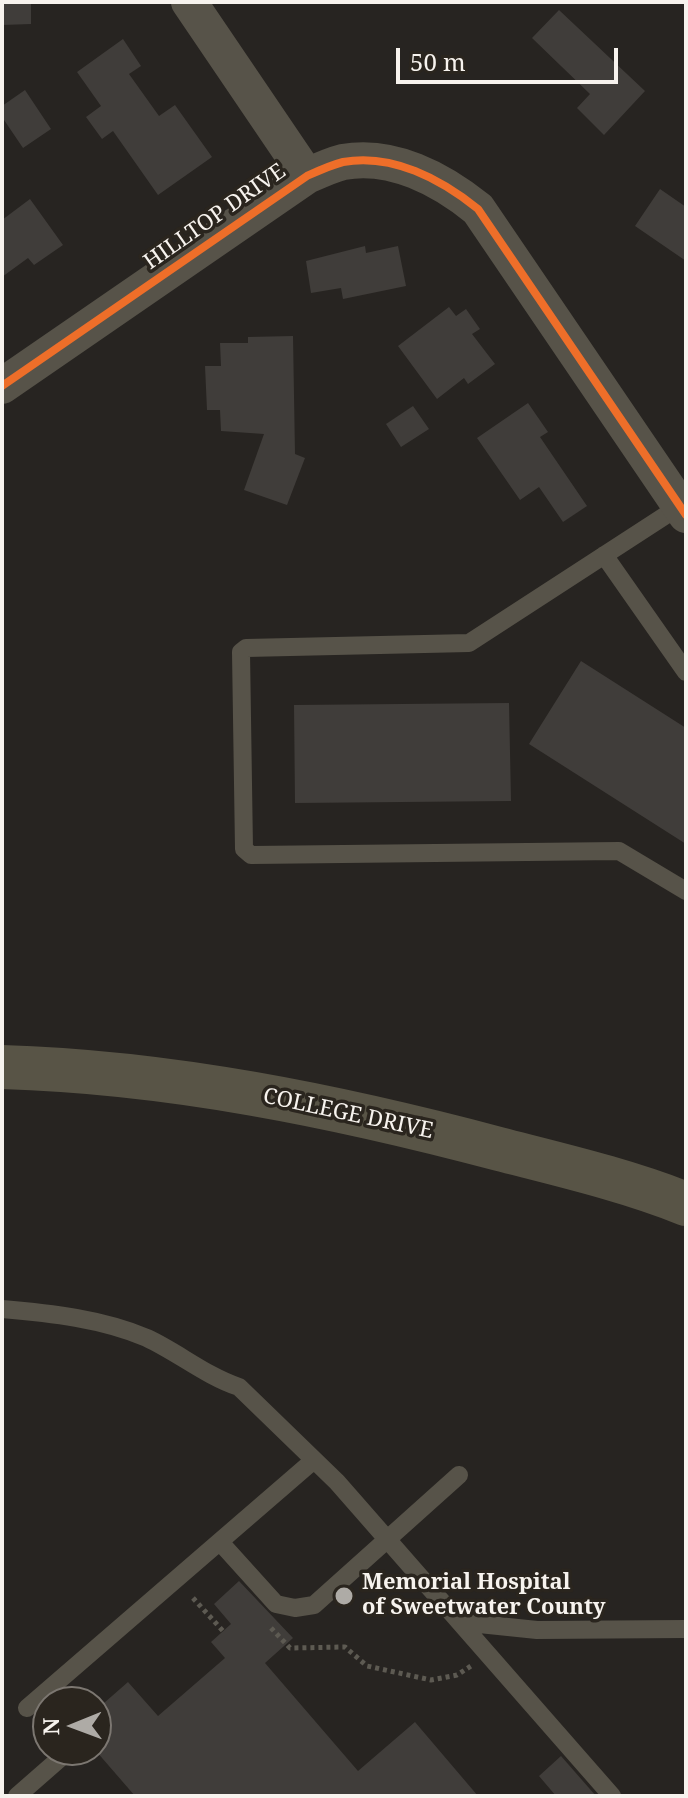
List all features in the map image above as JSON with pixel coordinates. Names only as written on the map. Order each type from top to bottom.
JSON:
[{"type":"main road","name":"COLLEGE DRIVE","points":[[2,1067],[203,1086],[374,1116],[549,1162],[686,1204]]},
{"type":"street","points":[[189,2],[307,176]]},
{"type":"street","name":"HILLTOP DRIVE","points":[[2,386],[307,176],[343,162],[383,162],[422,173],[452,188],[478,209],[683,511]]},
{"type":"lane","points":[[683,511],[604,555],[469,643],[246,648],[241,652],[244,849],[251,855],[619,851],[686,891]]},
{"type":"lane","points":[[604,555],[686,672]]},
{"type":"lane","points":[[2,1309],[97,1323],[143,1337],[183,1356],[219,1381],[239,1387],[314,1460],[388,1539],[612,1796]]},
{"type":"lane","points":[[27,1708],[314,1460]]},
{"type":"lane","points":[[220,1542],[276,1604],[295,1608],[314,1605],[459,1475]]},
{"type":"lane","points":[[460,1622],[537,1630],[686,1629]]},
{"type":"lane","points":[[17,1796],[51,1766]]},
{"type":"path","points":[[193,1598],[223,1631]]},
{"type":"path","points":[[265,1622],[290,1648],[299,1650],[337,1645],[345,1647],[367,1666],[431,1680],[457,1675],[472,1664]]},
{"type":"building","points":[[2,2],[31,2],[31,24],[2,25]]},
{"type":"building","points":[[559,10],[645,91],[604,135],[577,108],[590,94],[532,38]]},
{"type":"building","points":[[123,39],[141,66],[129,74],[159,116],[175,105],[212,157],[158,195],[113,131],[102,139],[86,117],[101,106],[77,72]]},
{"type":"building","points":[[25,90],[51,129],[23,148],[2,117],[2,106]]},
{"type":"building","points":[[660,189],[686,207],[686,261],[635,226]]},
{"type":"building","points":[[30,199],[63,245],[34,265],[28,258],[2,277],[2,220]]},
{"type":"building","points":[[365,246],[366,253],[398,246],[406,286],[343,299],[341,288],[311,293],[306,261]]},
{"type":"building","points":[[449,307],[456,316],[466,309],[480,329],[472,334],[495,364],[468,384],[464,378],[437,399],[398,346]]},
{"type":"building","points":[[293,336],[295,454],[305,458],[287,505],[244,490],[264,434],[221,431],[220,410],[207,410],[205,366],[221,366],[220,343],[248,343],[248,337]]},
{"type":"building","points":[[528,403],[548,432],[540,437],[587,506],[563,522],[539,487],[520,500],[477,438]]},
{"type":"building","points":[[413,406],[429,429],[401,447],[386,424]]},
{"type":"building","points":[[581,661],[686,728],[686,844],[529,744]]},
{"type":"building","points":[[509,703],[511,801],[295,803],[294,705]]},
{"type":"building","points":[[239,1581],[293,1638],[265,1663],[358,1771],[415,1722],[478,1796],[135,1796],[109,1766],[112,1766],[112,1696],[128,1682],[158,1716],[225,1658],[211,1642],[231,1624],[214,1604]]},
{"type":"building","points":[[561,1756],[596,1796],[556,1796],[539,1776]]},
{"type":"cycle path","points":[[2,386],[307,176],[343,162],[380,161],[432,179],[478,209],[686,515]]},
{"type":"place","name":"Memorial Hospital of Sweetwater County","points":[[344,1596]]}]
